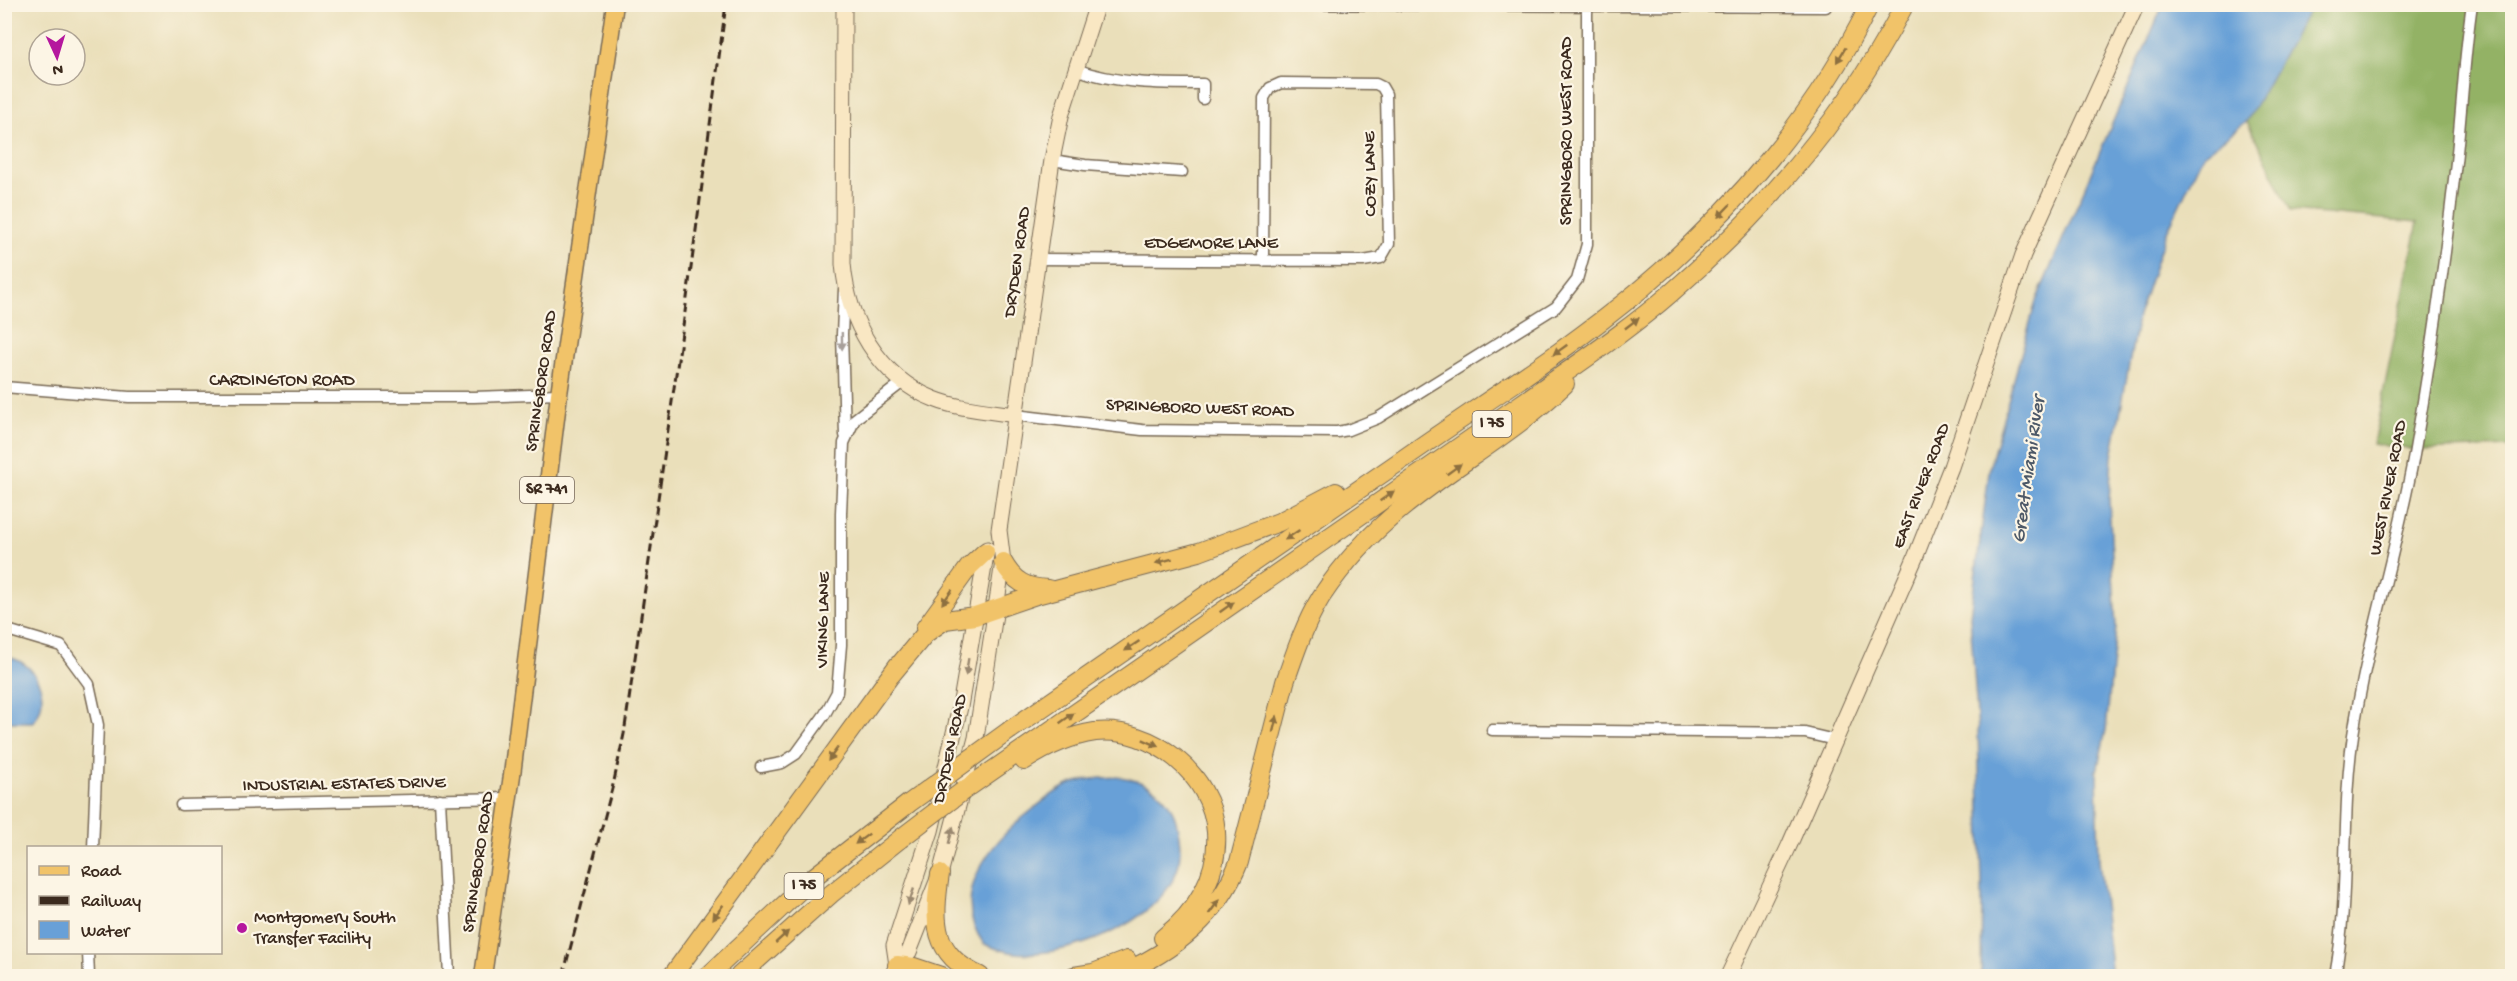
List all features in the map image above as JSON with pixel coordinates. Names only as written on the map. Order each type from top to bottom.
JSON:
[{"type":"highway","name":"I 75","points":[[708,976],[815,876],[909,804],[1010,730],[1589,329],[1640,289],[1703,233],[1729,206],[1790,132],[1818,93],[1870,4]]},
{"type":"highway","name":"I 75","points":[[739,976],[831,894],[963,791],[1000,769],[1606,344],[1671,294],[1745,224],[1835,117],[1875,58],[1905,4]]},
{"type":"highway","points":[[1115,976],[1164,952],[1191,931],[1208,915],[1232,880],[1242,850],[1288,673],[1306,625],[1320,598],[1341,569],[1364,542],[1401,508],[1540,408],[1606,344]]},
{"type":"highway","points":[[891,675],[932,628],[952,618],[975,616],[1065,588],[1199,552],[1279,522],[1427,442]]},
{"type":"highway","points":[[672,976],[969,567],[985,552]]},
{"type":"highway","points":[[1003,562],[1011,575],[1024,586],[1047,589],[1065,588]]},
{"type":"highway","points":[[1000,769],[1066,739],[1097,732],[1127,735],[1166,750],[1184,765],[1194,778],[1211,810],[1216,832],[1213,865],[1204,891],[1194,910],[1154,945],[1120,963],[1074,976]]},
{"type":"highway","points":[[940,874],[936,913],[941,942],[953,960],[966,970],[980,976]]},
{"type":"highway","points":[[899,973],[914,967],[941,976]]},
{"type":"main road","name":"SPRINGBORO ROAD","points":[[483,976],[559,394],[615,4]]},
{"type":"street","name":"SPRINGBORO WEST ROAD","points":[[844,4],[845,283],[852,312],[868,343],[887,367],[933,399],[971,409],[1142,430],[1337,432],[1378,418],[1556,307],[1578,280],[1587,244],[1587,7]]},
{"type":"street","name":"DRYDEN ROAD","points":[[899,973],[940,874],[976,738],[1003,562],[999,530],[1052,160],[1075,69],[1097,4]]},
{"type":"street","points":[[1251,4],[1826,7]]},
{"type":"street","name":"EAST RIVER ROAD","points":[[1728,976],[1835,740],[1939,500],[2023,255],[2137,4]]},
{"type":"street","name":"WEST RIVER ROAD","points":[[2335,976],[2341,946],[2348,783],[2353,737],[2374,628],[2404,507],[2429,366],[2446,255],[2472,4]]},
{"type":"street","points":[[1075,69],[1100,77],[1129,82],[1203,84],[1203,99]]},
{"type":"street","name":"COZY LANE","points":[[1263,261],[1264,98],[1275,84],[1281,83],[1377,84],[1384,90],[1389,244],[1383,256]]},
{"type":"street","points":[[1052,160],[1085,165],[1182,172]]},
{"type":"street","name":"EDGEMORE LANE","points":[[1038,260],[1363,261],[1383,256]]},
{"type":"street","name":"VIKING LANE","points":[[761,767],[782,763],[796,754],[825,714],[837,692],[841,667],[841,513],[845,436],[842,334],[845,283]]},
{"type":"street","points":[[845,436],[855,419],[863,411],[904,381]]},
{"type":"street","name":"CARDINGTON ROAD","points":[[4,387],[129,397],[474,397],[559,394]]},
{"type":"street","name":"DRYDEN ROAD","points":[[899,973],[894,945],[931,831],[960,707],[985,552],[999,530]]},
{"type":"street","points":[[4,629],[61,646],[89,684],[98,725],[93,846]]},
{"type":"street","points":[[1492,730],[1804,733],[1835,740]]},
{"type":"street","name":"INDUSTRIAL ESTATES DRIVE","points":[[181,805],[508,798]]},
{"type":"street","points":[[440,799],[448,976]]},
{"type":"street","points":[[88,954],[89,976]]},
{"type":"green space","points":[[2311,5],[2512,5],[2512,447],[2415,450],[2373,444],[2418,222],[2291,211],[2247,121]]},
{"type":"water","name":"Great Miami River","points":[[2163,5],[2311,5],[2247,121],[2203,155],[2164,238],[2138,316],[2112,457],[2109,500],[2116,627],[2106,730],[2097,771],[2099,860],[2112,976],[1981,976],[1982,887],[1978,730],[1970,616],[1990,465],[2036,301]]},
{"type":"water","points":[[5,657],[16,659],[25,665],[38,681],[42,702],[33,722],[5,722]]},
{"type":"water","points":[[1120,777],[1148,785],[1156,790],[1173,811],[1179,833],[1180,859],[1177,871],[1166,890],[1151,907],[1131,922],[1084,943],[1060,950],[1036,953],[999,950],[984,944],[974,925],[970,906],[972,887],[989,853],[1002,837],[1044,800],[1062,788],[1086,780]]},
{"type":"railway","points":[[563,976],[624,734],[687,298],[726,4]]},
{"type":"place","name":"Montgomery South Transfer Facility","points":[[242,928]]}]
